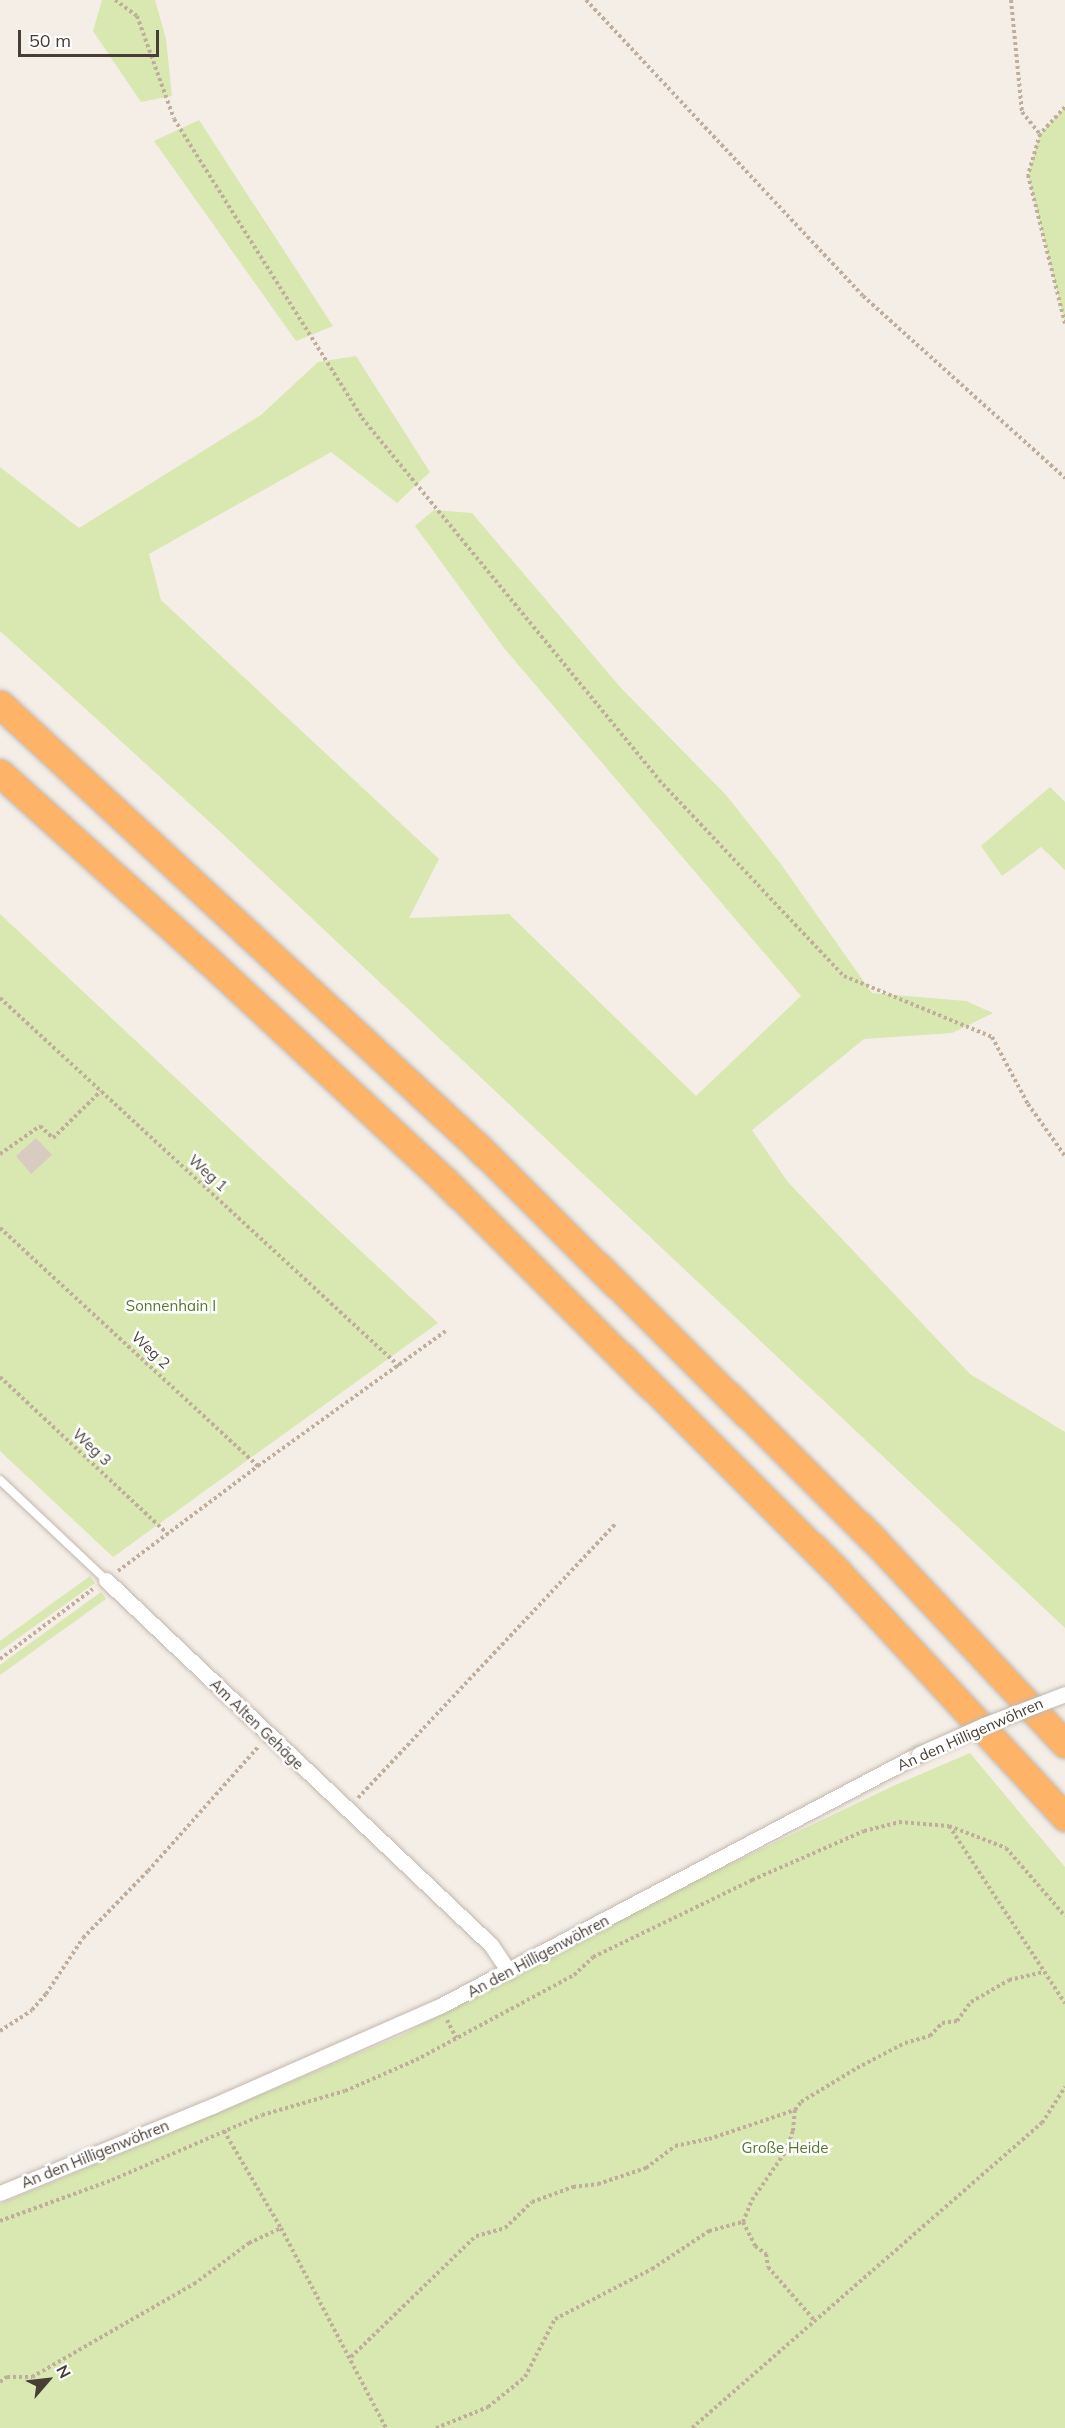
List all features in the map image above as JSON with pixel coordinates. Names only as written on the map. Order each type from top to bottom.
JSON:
[{"type":"highway","points":[[0,704],[476,1145],[874,1541],[1065,1744]]},
{"type":"highway","points":[[0,773],[208,960],[444,1180],[839,1573],[1065,1817]]},
{"type":"street","name":"Am Alten Gehäge","points":[[106,1580],[490,1945],[509,1972]]},
{"type":"street","name":"An den Hilligenwöhren","points":[[0,2193],[374,2037],[509,1972],[919,1754],[984,1725],[1065,1694]]},
{"type":"lane","name":"Am Alten Gehäge","points":[[0,1480],[106,1580]]},
{"type":"path","points":[[115,0],[137,16],[174,119],[362,418],[659,780],[844,976],[992,1037],[1028,1104],[1065,1156]]},
{"type":"path","points":[[586,0],[863,296],[1065,478]]},
{"type":"path","points":[[1011,0],[1022,112],[1040,134]]},
{"type":"path","points":[[1065,107],[1040,134],[1028,175],[1065,322]]},
{"type":"path","name":"Weg 1","points":[[0,998],[399,1366]]},
{"type":"path","points":[[0,1154],[40,1126],[54,1138],[101,1091]]},
{"type":"path","name":"Weg 2","points":[[0,1228],[258,1466]]},
{"type":"path","points":[[0,1659],[258,1466],[446,1331]]},
{"type":"path","name":"Weg 3","points":[[0,1377],[168,1533]]},
{"type":"path","points":[[348,1810],[616,1523]]},
{"type":"path","points":[[0,2031],[32,2010],[46,1994],[83,1938],[148,1871],[269,1735]]},
{"type":"path","points":[[0,2221],[112,2180],[262,2115],[345,2091],[416,2060],[574,1975],[593,1957],[752,1880],[864,1831],[899,1822],[949,1826],[1006,1848],[1065,1916]]},
{"type":"path","points":[[949,1826],[1065,2003]]},
{"type":"path","points":[[351,2357],[476,2236],[505,2228],[532,2202],[573,2187],[598,2184],[646,2168],[675,2146],[709,2139],[795,2110],[806,2099],[857,2068],[905,2043],[930,2036],[942,2023],[957,2021],[971,2002],[1009,1980],[1044,1972]]},
{"type":"path","points":[[692,2428],[1042,2123],[1065,2087]]},
{"type":"path","points":[[795,2110],[793,2131],[786,2151],[752,2200],[743,2222],[755,2246],[766,2254],[768,2267],[815,2321]]},
{"type":"path","points":[[224,2131],[281,2228],[351,2357],[386,2428]]},
{"type":"path","points":[[436,2428],[488,2407],[525,2377],[555,2319],[651,2269],[709,2231],[743,2222]]},
{"type":"path","points":[[0,2382],[7,2377],[32,2377],[194,2284],[249,2243],[281,2228]]},
{"type":"green space","points":[[102,0],[155,0],[166,39],[172,96],[141,102],[93,31]]},
{"type":"green space","points":[[1065,107],[1065,323],[1028,175],[1040,134]]},
{"type":"green space","points":[[199,120],[333,326],[296,341],[154,141]]},
{"type":"green space","points":[[356,356],[430,472],[397,503],[331,452],[149,554],[161,600],[439,859],[409,918],[509,914],[696,1096],[801,996],[504,648],[415,526],[434,510],[472,513],[621,688],[726,795],[780,863],[872,993],[966,1001],[993,1013],[952,1033],[864,1039],[752,1130],[787,1181],[970,1374],[1065,1432],[1065,1628],[214,826],[0,631],[0,467],[79,528],[261,415],[318,362]]},
{"type":"green space","points":[[1050,787],[1065,802],[1065,870],[1041,847],[1002,876],[981,846]]},
{"type":"green space","name":"Sonnenhain I","points":[[0,914],[438,1323],[113,1557],[0,1451]]},
{"type":"green space","points":[[90,1576],[95,1583],[0,1651],[0,1641]]},
{"type":"green space","points":[[101,1592],[106,1599],[0,1675],[0,1665]]},
{"type":"green space","name":"Große Heide","points":[[970,1753],[1065,1867],[1065,2428],[0,2428],[0,2204],[402,2035],[697,1880],[893,1786]]},
{"type":"building","points":[[36,1138],[52,1155],[31,1174],[16,1156]]}]
